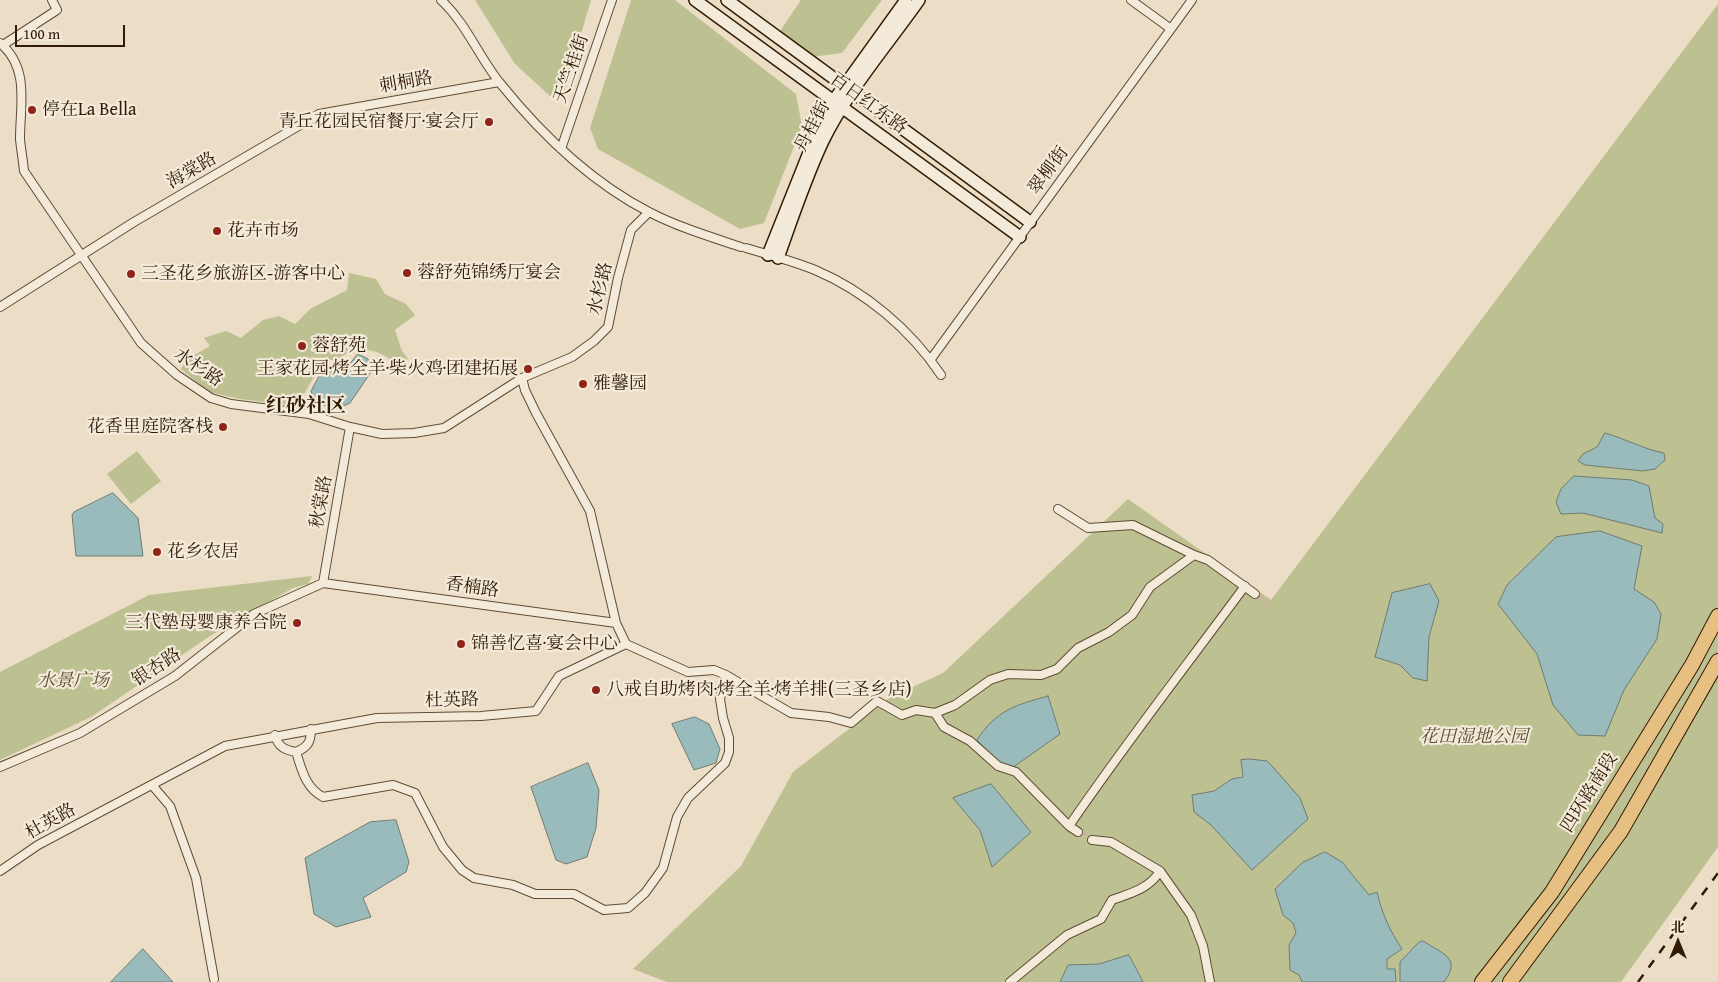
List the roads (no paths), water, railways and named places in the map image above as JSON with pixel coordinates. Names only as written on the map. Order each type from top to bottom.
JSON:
[{"type":"highway","name":"四环路南段","points":[[1482,982],[1552,892],[1692,665],[1718,616]]},
{"type":"highway","points":[[1510,982],[1621,831],[1718,661]]},
{"type":"street","points":[[1,44],[57,10],[52,0]]},
{"type":"street","points":[[441,0],[466,31],[499,82],[536,126],[590,174],[649,212],[744,248],[816,270],[858,292],[899,327],[931,359],[941,375]]},
{"type":"street","name":"天竺桂街","points":[[561,149],[612,0]]},
{"type":"street","name":"百日红东路","points":[[695,0],[1020,237]]},
{"type":"street","name":"百日红东路","points":[[727,0],[1030,222]]},
{"type":"street","name":"丹桂街","points":[[773,256],[818,130],[839,104],[906,0]]},
{"type":"street","name":"丹桂街","points":[[849,89],[919,0]]},
{"type":"street","points":[[1131,0],[1170,29]]},
{"type":"street","name":"翠柳街","points":[[931,359],[1192,0]]},
{"type":"street","name":"水杉路","points":[[1,44],[18,68],[23,90],[20,140],[24,171],[141,343],[177,375],[211,398],[231,404],[309,414],[350,427],[382,434],[414,433],[444,428],[522,378],[572,357],[608,327],[618,278],[632,230],[649,212]]},
{"type":"street","name":"刺桐路","points":[[319,114],[499,82]]},
{"type":"street","name":"海棠路","points":[[0,307],[134,222],[319,114]]},
{"type":"street","points":[[522,378],[525,390],[536,413],[590,511],[616,623],[626,644],[688,672],[714,670],[726,675],[791,713],[829,717],[851,723],[877,701],[902,715],[916,710],[935,713],[955,704],[990,680],[1008,674],[1041,675],[1058,669],[1078,648],[1109,632],[1132,615],[1150,587],[1194,555]]},
{"type":"street","name":"秋棠路","points":[[323,583],[350,427]]},
{"type":"street","points":[[1058,509],[1088,528],[1132,525],[1208,560],[1255,594]]},
{"type":"street","name":"香楠路","points":[[323,583],[616,623]]},
{"type":"street","name":"银杏路","points":[[0,767],[80,732],[176,676],[254,614],[323,583]]},
{"type":"street","points":[[1069,826],[1117,755],[1159,704],[1245,586]]},
{"type":"street","name":"杜英路","points":[[0,871],[38,845],[225,746],[378,718],[481,716],[536,711],[559,676],[626,644]]},
{"type":"street","points":[[296,752],[304,777],[313,792],[323,797],[393,785],[415,793],[443,847],[462,870],[474,878],[512,885],[535,894],[574,894],[604,910],[628,908],[645,893],[663,868],[677,817],[688,798],[725,764],[729,752],[729,738],[722,718],[720,699],[726,675]]},
{"type":"street","points":[[935,713],[944,727],[970,741],[998,766],[1016,772],[1069,826],[1078,832]]},
{"type":"street","points":[[275,736],[277,743],[281,747],[296,752],[308,746],[311,740],[311,729]]},
{"type":"street","points":[[152,785],[170,806],[196,878],[214,979]]},
{"type":"street","points":[[1092,840],[1111,842],[1160,871],[1191,915],[1203,946],[1210,982]]},
{"type":"street","points":[[1010,982],[1067,935],[1101,919],[1112,900],[1154,881],[1160,871]]},
{"type":"water","points":[[358,354],[368,359],[371,372],[350,403],[337,409],[314,402],[311,391],[325,365],[347,367]]},
{"type":"water","points":[[1605,433],[1664,453],[1665,460],[1655,469],[1643,471],[1585,465],[1578,461],[1583,454],[1597,447]]},
{"type":"water","points":[[1574,476],[1632,480],[1649,486],[1655,518],[1663,524],[1662,533],[1583,513],[1561,514],[1556,502],[1561,489]]},
{"type":"water","points":[[113,493],[138,518],[143,556],[76,556],[72,515],[74,512]]},
{"type":"water","points":[[1600,531],[1642,546],[1634,589],[1654,602],[1661,614],[1657,639],[1624,690],[1605,736],[1578,735],[1553,705],[1537,654],[1498,604],[1507,585],[1556,537]]},
{"type":"water","points":[[1430,584],[1439,601],[1429,637],[1427,681],[1413,678],[1400,665],[1375,657],[1392,593]]},
{"type":"water","points":[[1048,696],[1060,734],[1012,768],[999,763],[977,740],[999,715],[1026,702]]},
{"type":"water","points":[[695,717],[709,724],[720,749],[716,763],[694,770],[672,724]]},
{"type":"water","points":[[1241,760],[1267,761],[1273,767],[1300,798],[1308,819],[1252,870],[1211,825],[1194,812],[1192,795],[1214,791],[1232,779],[1243,777]]},
{"type":"water","points":[[588,763],[599,790],[596,828],[587,857],[566,864],[556,860],[531,787]]},
{"type":"water","points":[[991,784],[1031,832],[992,867],[980,830],[953,798]]},
{"type":"water","points":[[396,820],[409,862],[406,872],[363,898],[371,917],[336,927],[314,914],[305,858],[370,822]]},
{"type":"water","points":[[1325,852],[1342,862],[1369,895],[1377,892],[1387,922],[1402,949],[1387,959],[1387,969],[1395,969],[1396,982],[1302,982],[1299,975],[1290,970],[1289,945],[1296,933],[1293,923],[1283,915],[1275,889],[1302,863]]},
{"type":"water","points":[[1423,941],[1448,957],[1451,962],[1449,974],[1444,982],[1400,982],[1400,962],[1418,943]]},
{"type":"water","points":[[143,949],[173,982],[111,982]]},
{"type":"water","points":[[1129,955],[1143,982],[1060,982],[1068,965],[1099,964]]},
{"type":"tunnel","points":[[1255,594],[1268,603]]},
{"type":"tunnel","points":[[1078,832],[1092,840]]},
{"type":"railway","points":[[1638,982],[1718,873]]},
{"type":"place","name":"停在La Bella","points":[[32,110]]},
{"type":"place","name":"青丘花园民宿餐厅·宴会厅","points":[[489,122]]},
{"type":"place","name":"花卉市场","points":[[217,231]]},
{"type":"place","name":"蓉舒苑锦绣厅宴会","points":[[407,273]]},
{"type":"place","name":"三圣花乡旅游区-游客中心","points":[[131,274]]},
{"type":"place","name":"蓉舒苑","points":[[302,346]]},
{"type":"place","name":"王家花园·烤全羊·柴火鸡·团建拓展","points":[[528,369]]},
{"type":"place","name":"雅馨园","points":[[583,384]]},
{"type":"place","name":"花香里庭院客栈","points":[[223,427]]},
{"type":"place","name":"花乡农居","points":[[157,552]]},
{"type":"place","name":"三代塾母婴康养合院","points":[[297,623]]},
{"type":"place","name":"锦善忆喜·宴会中心","points":[[461,644]]},
{"type":"place","name":"八戒自助烤肉·烤全羊·烤羊排(三圣乡店)","points":[[596,690]]},
{"type":"district","name":"红砂社区","points":[[306,407]]},
{"type":"park label","name":"水景广场","points":[[73,681]]},
{"type":"park label","name":"花田湿地公园","points":[[1474,737]]}]
